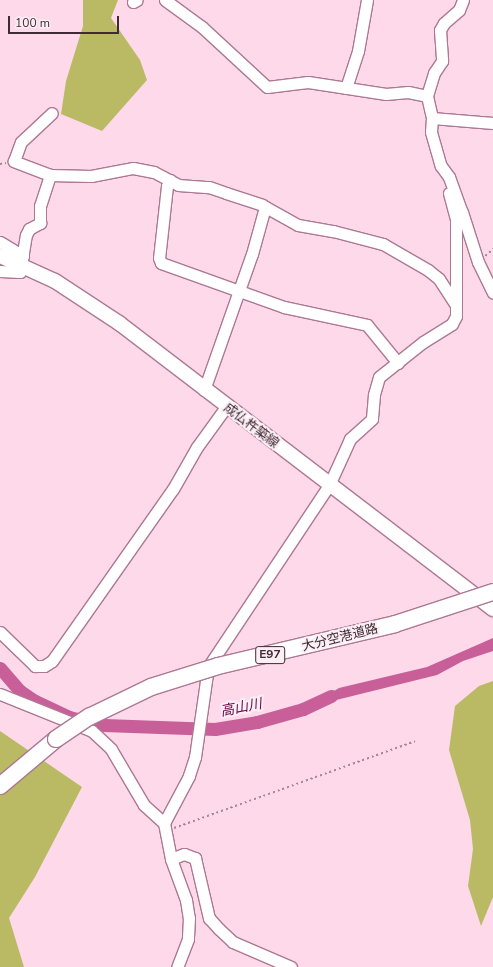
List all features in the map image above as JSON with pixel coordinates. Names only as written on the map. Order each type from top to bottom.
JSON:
[{"type":"highway","name":"大分空港道路","points":[[0,782],[56,739],[96,713],[151,687],[218,666],[395,624],[493,592]]},
{"type":"highway","name":"大分空港道路","points":[[0,786],[56,739]]},
{"type":"main road","name":"成仏杵築線","points":[[0,256],[23,261],[119,322],[226,407],[493,609]]},
{"type":"street","points":[[165,0],[202,27],[267,87],[308,82],[386,94],[408,92],[427,96]]},
{"type":"street","points":[[346,88],[358,51],[367,0]]},
{"type":"street","points":[[176,967],[188,939],[189,918],[186,900],[171,859],[164,823],[189,776],[198,742],[208,668],[216,652],[329,485],[350,439],[372,419],[374,395],[379,377],[423,342],[452,324],[456,316],[456,220],[431,132],[432,118],[427,96],[434,73],[442,61],[440,30],[444,23],[459,10],[463,0]]},
{"type":"street","points":[[52,113],[21,142],[14,161],[50,174],[91,176],[133,168],[154,172],[178,185],[209,187],[265,207],[298,225],[333,230],[384,244],[428,270],[439,279],[456,305]]},
{"type":"street","points":[[432,118],[493,123]]},
{"type":"street","points":[[441,166],[452,184],[478,262],[493,293]]},
{"type":"street","points":[[0,271],[20,272],[23,261],[26,235],[29,229],[40,223],[40,206],[50,174]]},
{"type":"street","points":[[170,180],[167,186],[161,237],[161,262],[284,307],[367,325],[398,363]]},
{"type":"street","points":[[204,390],[239,291],[265,207]]},
{"type":"street","points":[[0,242],[23,261]]},
{"type":"street","points":[[0,632],[36,666],[44,666],[52,661],[173,489],[197,447],[226,407]]},
{"type":"street","points":[[0,694],[92,731],[111,749],[144,805],[164,823]]},
{"type":"street","points":[[171,859],[184,854],[195,858],[209,918],[218,929],[233,942],[291,967]]},
{"type":"path","points":[[166,838],[174,828],[415,741]]},
{"type":"shaded area","points":[[83,0],[118,0],[111,18],[140,60],[147,80],[102,131],[61,114],[66,81],[83,26]]},
{"type":"shaded area","points":[[493,638],[493,651],[463,661],[437,675],[308,707],[339,688],[427,667]]},
{"type":"shaded area","points":[[493,681],[493,897],[481,926],[468,886],[473,849],[470,820],[449,750],[455,706],[479,686]]},
{"type":"shaded area","points":[[0,731],[82,787],[35,877],[9,918],[24,967],[0,967]]},
{"type":"waterway","name":"高山川","points":[[0,668],[20,691],[35,701],[69,717],[104,725],[215,729],[257,722],[303,709],[331,696]]}]
